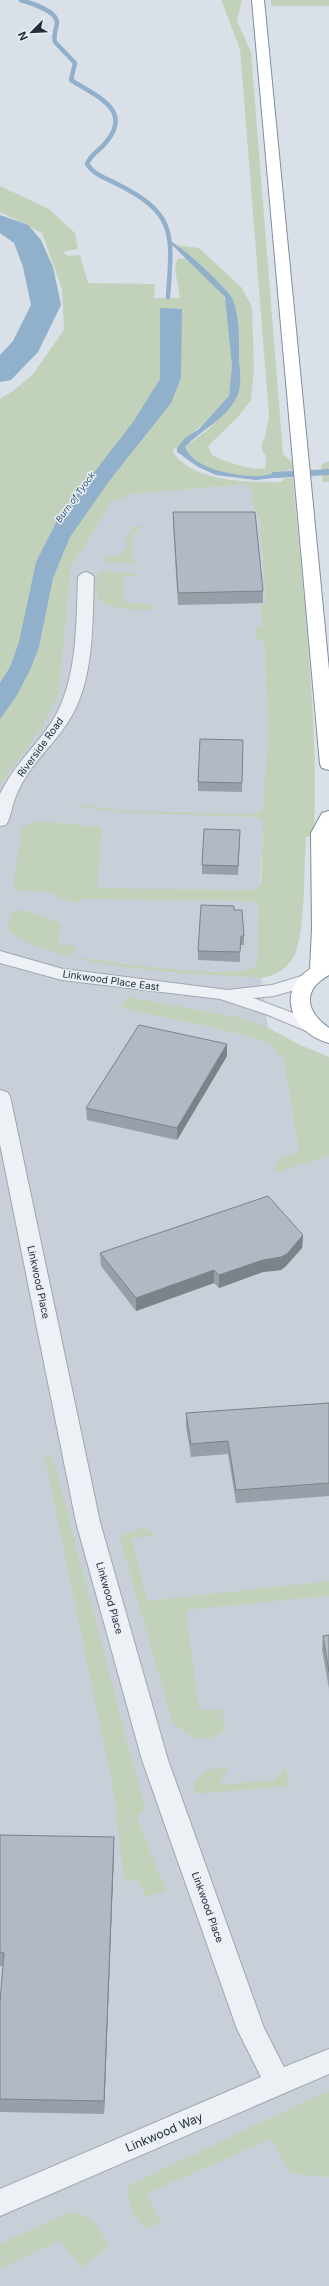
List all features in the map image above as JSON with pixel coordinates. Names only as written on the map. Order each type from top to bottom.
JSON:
[{"type":"highway","points":[[258,0],[329,764]]},
{"type":"highway","points":[[321,1032],[303,1016],[299,1003],[301,991],[319,973],[322,942],[321,833],[329,818]]},
{"type":"street","name":"Riverside Road","points":[[0,821],[3,807],[27,762],[63,716],[70,702],[79,667],[86,577]]},
{"type":"street","name":"Linkwood Place East","points":[[0,958],[62,974],[224,994],[275,1011],[321,1032]]},
{"type":"street","name":"Linkwood Place East","points":[[224,994],[274,990],[319,973]]},
{"type":"street","name":"Linkwood Place","points":[[0,1096],[88,1522],[153,1753],[251,2029],[278,2083]]},
{"type":"street","name":"Linkwood Way","points":[[0,2203],[329,2061]]},
{"type":"shaded area","points":[[248,484],[255,496],[250,497],[260,522],[266,604],[264,640],[268,737],[259,905],[261,978],[268,1028],[300,1045],[329,1057],[329,2286],[0,2286],[0,780],[59,694],[71,568],[113,499],[125,500],[123,495]]},
{"type":"green space","points":[[221,0],[242,0],[237,21],[251,52],[283,454],[292,462],[294,470],[260,476],[229,474],[218,471],[198,462],[190,455],[185,447],[211,427],[234,402],[238,396],[240,379],[224,288],[177,245],[199,248],[242,288],[252,307],[254,370],[251,400],[238,417],[208,446],[212,455],[225,461],[244,467],[265,469],[266,456],[262,451],[262,444],[265,437],[269,416],[240,49]]},
{"type":"green space","points":[[271,0],[329,0],[329,6],[271,6]]},
{"type":"green space","points":[[0,186],[49,209],[75,233],[78,249],[63,252],[68,256],[80,255],[88,283],[155,284],[154,298],[180,298],[175,269],[177,259],[185,258],[211,282],[224,297],[229,316],[232,363],[231,390],[229,397],[224,404],[212,417],[177,448],[173,449],[174,454],[183,463],[193,469],[218,478],[244,481],[280,482],[285,478],[293,478],[312,702],[315,791],[314,836],[306,837],[304,902],[297,950],[292,960],[285,967],[270,976],[261,978],[179,973],[98,963],[71,957],[45,949],[21,940],[8,930],[11,914],[20,910],[62,923],[58,944],[76,946],[71,956],[138,966],[199,971],[226,972],[246,970],[257,964],[259,905],[253,901],[80,899],[79,903],[74,903],[49,893],[40,891],[24,891],[13,887],[22,827],[39,821],[102,827],[97,888],[255,889],[261,884],[263,821],[256,817],[125,813],[77,806],[78,804],[126,811],[256,814],[263,809],[268,737],[264,640],[257,640],[256,626],[263,625],[261,604],[266,604],[260,522],[250,497],[255,496],[248,484],[124,495],[125,500],[113,499],[71,568],[59,694],[40,730],[0,785],[0,399],[13,391],[33,374],[64,330],[62,289],[42,233],[0,212]]},
{"type":"green space","points":[[329,461],[329,482],[323,482],[321,465]]},
{"type":"green space","points":[[135,525],[145,528],[137,528],[137,533],[132,534],[133,561],[138,561],[132,564],[104,561],[106,556],[120,557],[129,542],[124,541]]},
{"type":"green space","points":[[106,571],[138,574],[138,576],[124,576],[124,602],[154,605],[154,610],[116,608],[109,606],[97,598],[97,577],[99,572]]},
{"type":"green space","points":[[127,997],[237,1017],[268,1028],[300,1045],[329,1057],[329,1156],[274,1173],[276,1164],[282,1158],[299,1151],[284,1061],[273,1046],[256,1038],[208,1026],[120,1008]]},
{"type":"green space","points":[[44,1454],[53,1458],[145,1809],[137,1818],[166,1891],[145,1897],[139,1881],[124,1881],[114,1794]]},
{"type":"green space","points":[[142,1528],[149,1529],[155,1536],[132,1538],[147,1601],[329,1581],[329,1596],[186,1610],[199,1710],[222,1709],[225,1730],[211,1738],[204,1739],[191,1736],[172,1721],[120,1539],[125,1534]]},
{"type":"green space","points":[[230,1766],[219,1785],[274,1780],[286,1767],[289,1786],[196,1794],[193,1784],[207,1770]]},
{"type":"green space","points":[[329,2090],[329,2177],[291,2174],[271,2139],[146,2194],[161,2223],[147,2229],[134,2215],[129,2198],[129,2185]]},
{"type":"green space","points":[[78,2212],[94,2221],[109,2247],[81,2267],[60,2240],[0,2269],[0,2244],[65,2214]]},
{"type":"water","points":[[172,242],[205,269],[229,294],[233,300],[237,314],[239,330],[239,393],[232,405],[220,418],[185,447],[190,455],[207,467],[229,473],[251,476],[263,476],[284,471],[284,478],[281,477],[256,480],[216,475],[198,467],[177,452],[177,448],[185,438],[199,429],[229,396],[232,366],[225,297],[172,245]]},
{"type":"water","points":[[160,308],[182,309],[181,378],[171,403],[110,480],[70,537],[53,578],[39,647],[30,670],[16,697],[0,719],[0,683],[10,667],[19,642],[36,562],[58,519],[133,422],[160,379]]},
{"type":"building","points":[[173,512],[255,512],[263,591],[178,593]]},
{"type":"building","points":[[200,739],[243,740],[242,783],[198,782]]},
{"type":"building","points":[[204,829],[240,830],[238,866],[202,865]]},
{"type":"building","points":[[201,905],[234,906],[234,910],[242,910],[244,936],[241,936],[240,952],[198,951]]},
{"type":"building","points":[[139,1025],[227,1044],[177,1128],[86,1108]]},
{"type":"building","points":[[268,1196],[303,1235],[287,1254],[281,1257],[263,1260],[219,1275],[214,1270],[136,1298],[100,1253]]},
{"type":"building","points":[[329,1403],[329,1483],[236,1490],[228,1441],[191,1444],[186,1413]]},
{"type":"building","points":[[329,1635],[329,1672],[323,1636]]},
{"type":"building","points":[[0,1835],[114,1837],[104,2101],[0,2099],[0,2002],[4,1953],[0,1952]]},
{"type":"waterway","points":[[21,0],[36,5],[53,14],[57,23],[54,35],[55,42],[75,63],[71,80],[99,97],[113,112],[116,120],[114,130],[105,144],[91,157],[87,164],[97,174],[137,195],[151,206],[161,217],[167,229],[170,242],[168,297]]},
{"type":"waterway","points":[[0,223],[18,231],[27,240],[38,267],[46,305],[27,345],[0,373]]},
{"type":"waterway","points":[[274,475],[329,472]]},
{"type":"water label","name":"Burn of Tyock","points":[[75,497]]}]
